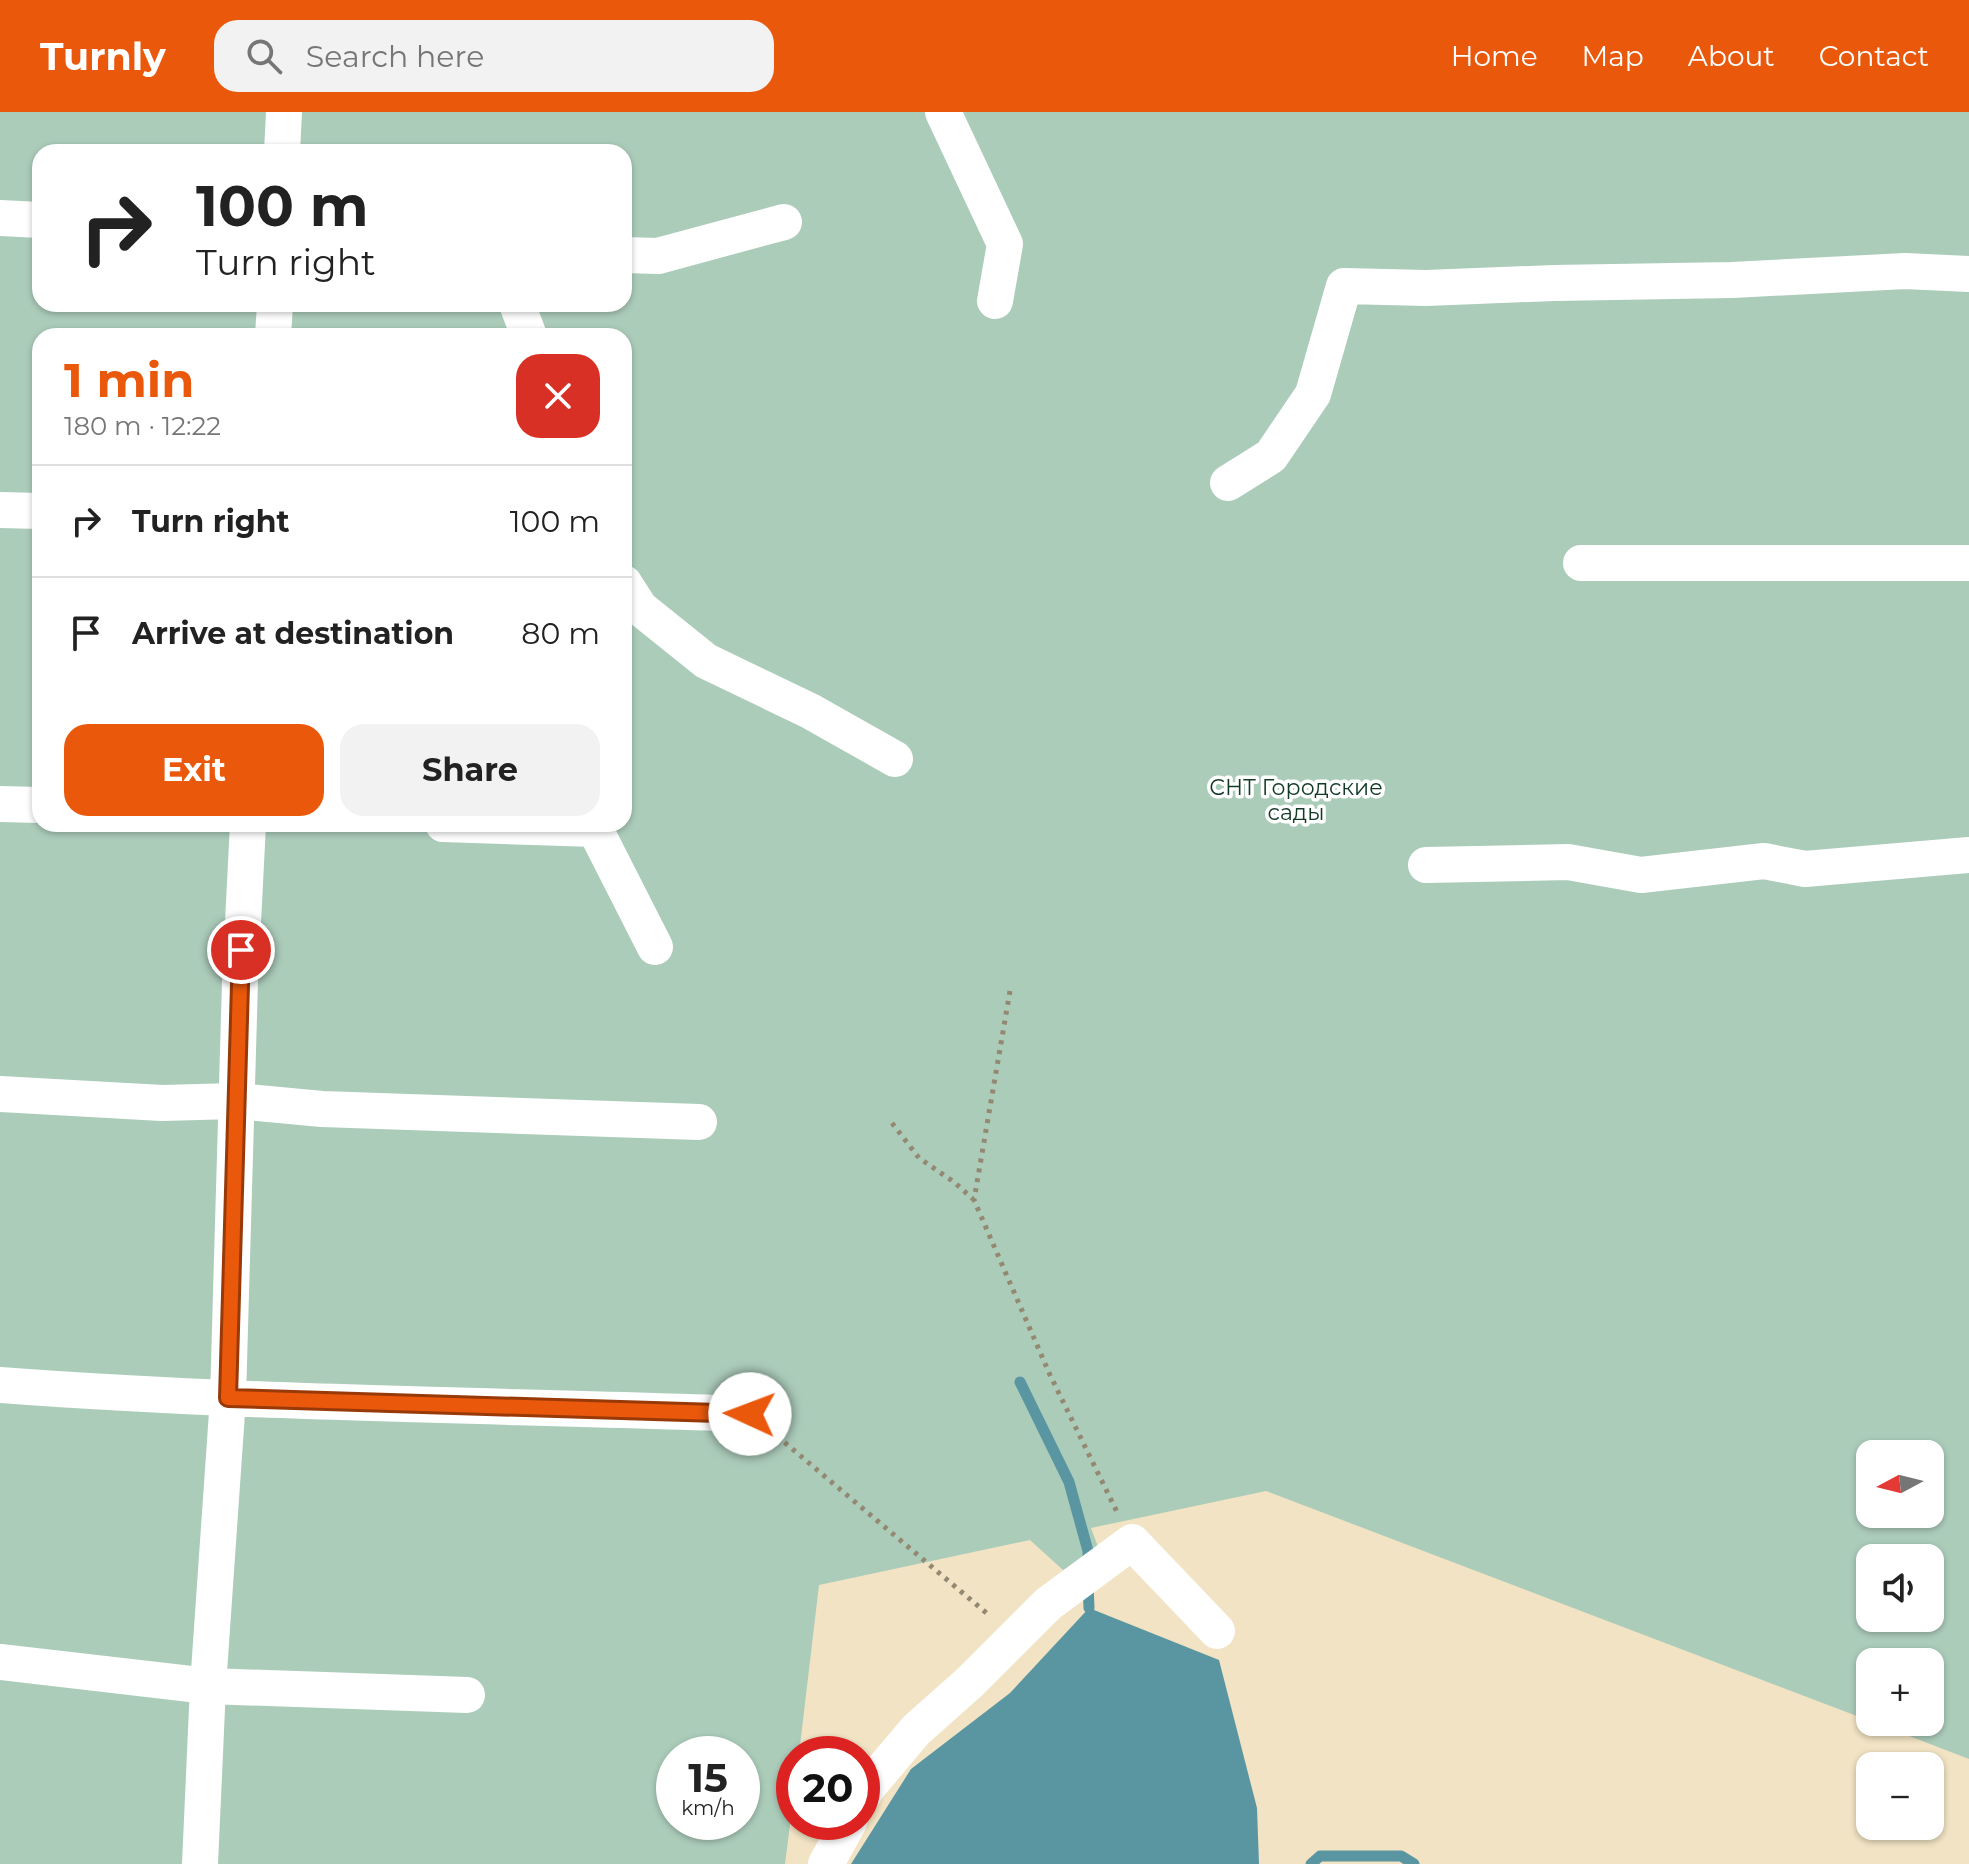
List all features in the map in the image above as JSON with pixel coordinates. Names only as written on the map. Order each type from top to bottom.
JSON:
[{"type":"street","points":[[282,144],[284,112]]},
{"type":"street","points":[[943,112],[1005,244],[995,301]]},
{"type":"street","points":[[0,218],[32,220]]},
{"type":"street","points":[[632,255],[658,256],[784,222]]},
{"type":"street","points":[[1228,483],[1271,456],[1313,394],[1344,286],[1426,288],[1732,280],[1905,271],[1969,274]]},
{"type":"street","points":[[0,510],[32,511]]},
{"type":"street","points":[[1581,563],[1969,563]]},
{"type":"street","points":[[632,596],[640,608],[706,661],[810,711],[895,759]]},
{"type":"street","points":[[0,804],[32,805]]},
{"type":"street","points":[[200,1864],[208,1686],[228,1398],[248,832]]},
{"type":"street","points":[[597,832],[655,947]]},
{"type":"street","points":[[1426,865],[1568,862],[1641,875],[1764,861],[1805,869],[1969,855]]},
{"type":"street","points":[[0,1094],[162,1103],[236,1101],[322,1109],[699,1122]]},
{"type":"street","points":[[0,1385],[228,1398],[750,1414]]},
{"type":"street","points":[[880,1773],[916,1730],[970,1682],[1048,1604],[1132,1542],[1217,1631]]},
{"type":"street","points":[[0,1662],[208,1686],[467,1695]]},
{"type":"street","points":[[826,1864],[839,1840]]},
{"type":"path","points":[[974,1200],[1010,991]]},
{"type":"path","points":[[892,1123],[919,1158],[974,1200],[1050,1375],[1132,1542]]},
{"type":"path","points":[[750,1414],[1015,1637]]},
{"type":"green space","name":"СНТ Городские сады","points":[[0,112],[1969,112],[1969,1759],[1909,1736],[1944,1736],[1944,1648],[1856,1648],[1856,1716],[1266,1491],[1091,1528],[1100,1552],[1063,1570],[1030,1540],[819,1585],[801,1736],[776,1736],[776,1840],[788,1840],[785,1864],[0,1864]]},
{"type":"water","points":[[1089,1608],[1219,1660],[1257,1808],[1259,1864],[851,1864],[866,1840],[880,1840],[880,1818],[911,1769],[1010,1693]]},
{"type":"waterway","points":[[1020,1382],[1069,1482],[1088,1551],[1088,1567]]},
{"type":"waterway","points":[[1088,1584],[1089,1608]]},
{"type":"waterway","points":[[1311,1864],[1320,1856],[1401,1856],[1414,1864]]},
{"type":"route","points":[[241,950],[228,1398],[750,1414]]}]
